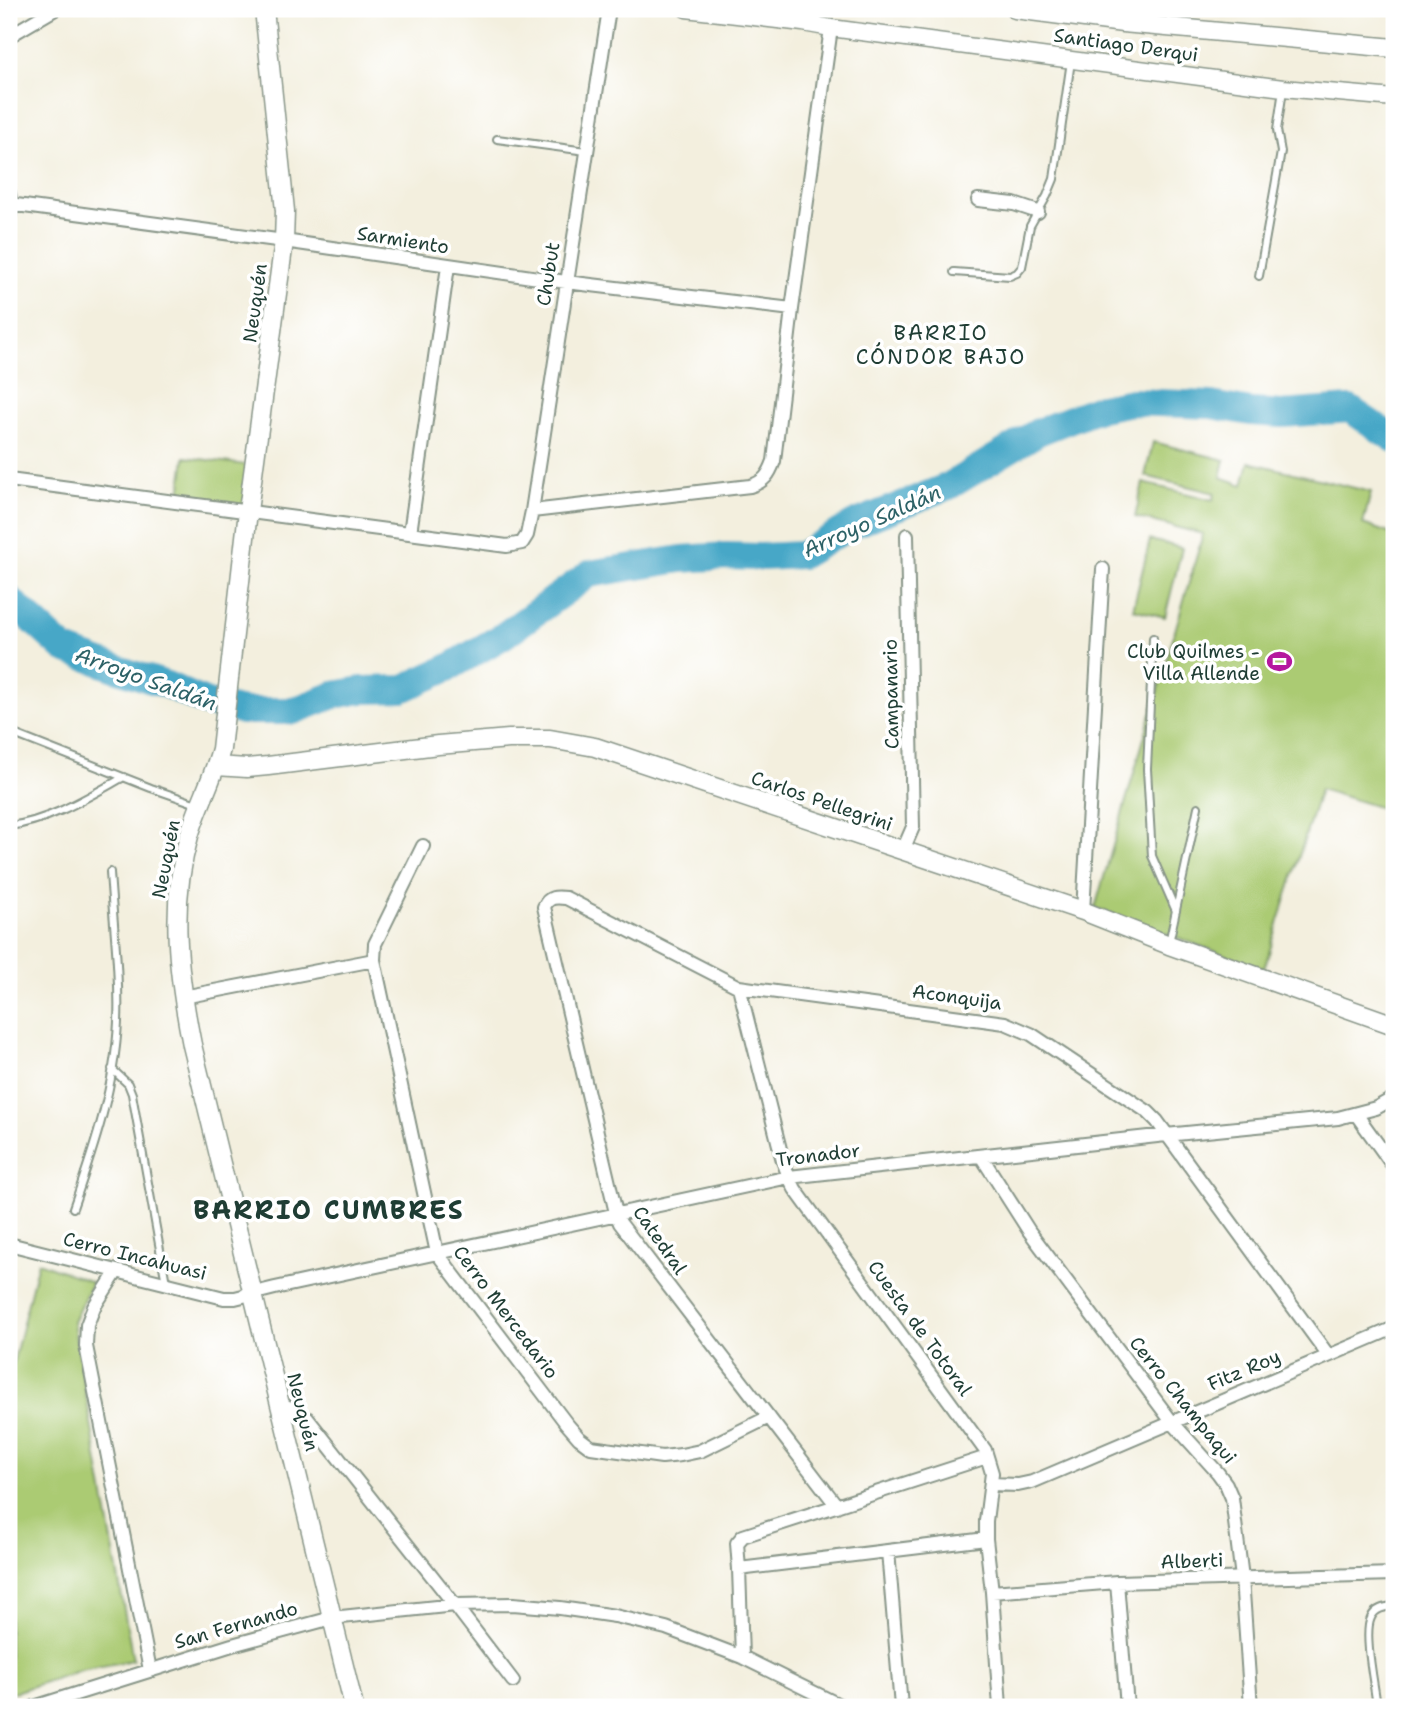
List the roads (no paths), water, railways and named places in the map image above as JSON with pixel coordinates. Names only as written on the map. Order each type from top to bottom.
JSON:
[{"type":"main road","name":"Neuquén","points":[[264,9],[285,211],[284,241],[220,749],[188,838],[177,900],[177,951],[192,1045],[354,1707]]},
{"type":"main road","points":[[1015,9],[1123,23],[1394,48]]},
{"type":"main road","points":[[1337,42],[1394,61]]},
{"type":"main road","name":"Carlos Pellegrini","points":[[216,766],[247,768],[486,740],[550,739],[595,747],[1083,911],[1169,945],[1394,1025]]},
{"type":"street","points":[[9,36],[55,9]]},
{"type":"street","name":"Chubut","points":[[410,533],[507,546],[522,543],[527,535],[609,9]]},
{"type":"street","name":"Santiago Derqui","points":[[686,9],[804,16],[831,28],[1283,88],[1394,98]]},
{"type":"street","points":[[532,511],[750,486],[766,478],[774,461],[831,28]]},
{"type":"street","points":[[978,200],[1014,204],[1038,212]]},
{"type":"street","points":[[9,201],[9,218]]},
{"type":"street","name":"Sarmiento","points":[[9,201],[448,266],[792,309]]},
{"type":"street","points":[[9,480],[410,533],[448,266]]},
{"type":"street","name":"Campanario","points":[[903,850],[913,827],[907,534]]},
{"type":"street","points":[[1083,911],[1103,569]]},
{"type":"street","points":[[183,998],[373,960],[375,944],[423,846]]},
{"type":"street","name":"Aconquija","points":[[544,907],[547,900],[555,896],[566,898],[740,987],[992,1021],[1012,1025],[1031,1034],[1148,1112],[1157,1121],[1328,1355]]},
{"type":"street","name":"Catedral","points":[[544,907],[620,1223],[837,1506]]},
{"type":"street","name":"Cerro Mercedario","points":[[373,960],[437,1253],[566,1423],[591,1447],[662,1457],[700,1451],[769,1417]]},
{"type":"street","name":"Cuesta de Totoral","points":[[740,987],[789,1177],[795,1189],[985,1450],[992,1473],[986,1539],[1000,1707]]},
{"type":"street","name":"Tronador","points":[[253,1294],[275,1287],[789,1177],[1338,1118],[1376,1108],[1394,1098]]},
{"type":"street","points":[[1356,1114],[1394,1167]]},
{"type":"street","name":"Cerro Champaqui","points":[[981,1156],[1029,1231],[1172,1422],[1226,1484],[1232,1498],[1242,1578],[1251,1707]]},
{"type":"street","name":"Cerro Incahuasi","points":[[9,1244],[224,1298],[253,1294]]},
{"type":"street","points":[[117,1271],[93,1307],[87,1325],[86,1346],[150,1670]]},
{"type":"street","name":"Fitz Roy","points":[[991,1484],[1018,1485],[1032,1482],[1394,1328]]},
{"type":"street","points":[[279,1402],[307,1418],[513,1681]]},
{"type":"street","points":[[742,1657],[737,1542],[743,1536],[987,1457]]},
{"type":"street","points":[[739,1569],[986,1539]]},
{"type":"street","points":[[888,1551],[901,1707]]},
{"type":"street","name":"Alberti","points":[[992,1592],[1118,1582],[1394,1574]]},
{"type":"street","points":[[1118,1582],[1127,1707]]},
{"type":"street","name":"San Fernando","points":[[34,1707],[267,1635],[332,1618],[455,1605],[560,1608],[615,1616],[666,1628],[742,1657],[843,1707]]},
{"type":"lane","points":[[954,272],[1010,276],[1022,267],[1030,226],[1054,179],[1071,60]]},
{"type":"lane","points":[[1259,276],[1280,152],[1277,130],[1283,88]]},
{"type":"lane","points":[[497,139],[586,151]]},
{"type":"lane","points":[[1153,638],[1147,769],[1152,856],[1176,911]]},
{"type":"lane","points":[[9,732],[199,804]]},
{"type":"lane","points":[[9,826],[44,817],[124,777]]},
{"type":"lane","points":[[1169,945],[1198,807]]},
{"type":"lane","points":[[73,1209],[97,1141],[112,1069],[118,1023],[110,872]]},
{"type":"lane","points":[[112,1069],[128,1083],[132,1094],[166,1283]]},
{"type":"lane","points":[[1377,1707],[1370,1657],[1369,1624],[1371,1615],[1380,1608],[1394,1606]]},
{"type":"waterway","name":"Arroyo Saldán","points":[[9,599],[64,649],[167,685],[207,703],[243,711],[293,711],[334,695],[362,690],[402,689],[448,668],[503,636],[589,574],[681,559],[802,555],[854,524],[949,486],[1038,432],[1096,409],[1132,402],[1211,405],[1282,414],[1350,409],[1394,439]]},
{"type":"place","name":"Club Quilmes - Villa Allende","points":[[1280,662]]},
{"type":"district","name":"BARRIO CÓNDOR BAJO","points":[[941,345]]},
{"type":"district","name":"BARRIO CUMBRES","points":[[329,1209]]}]
